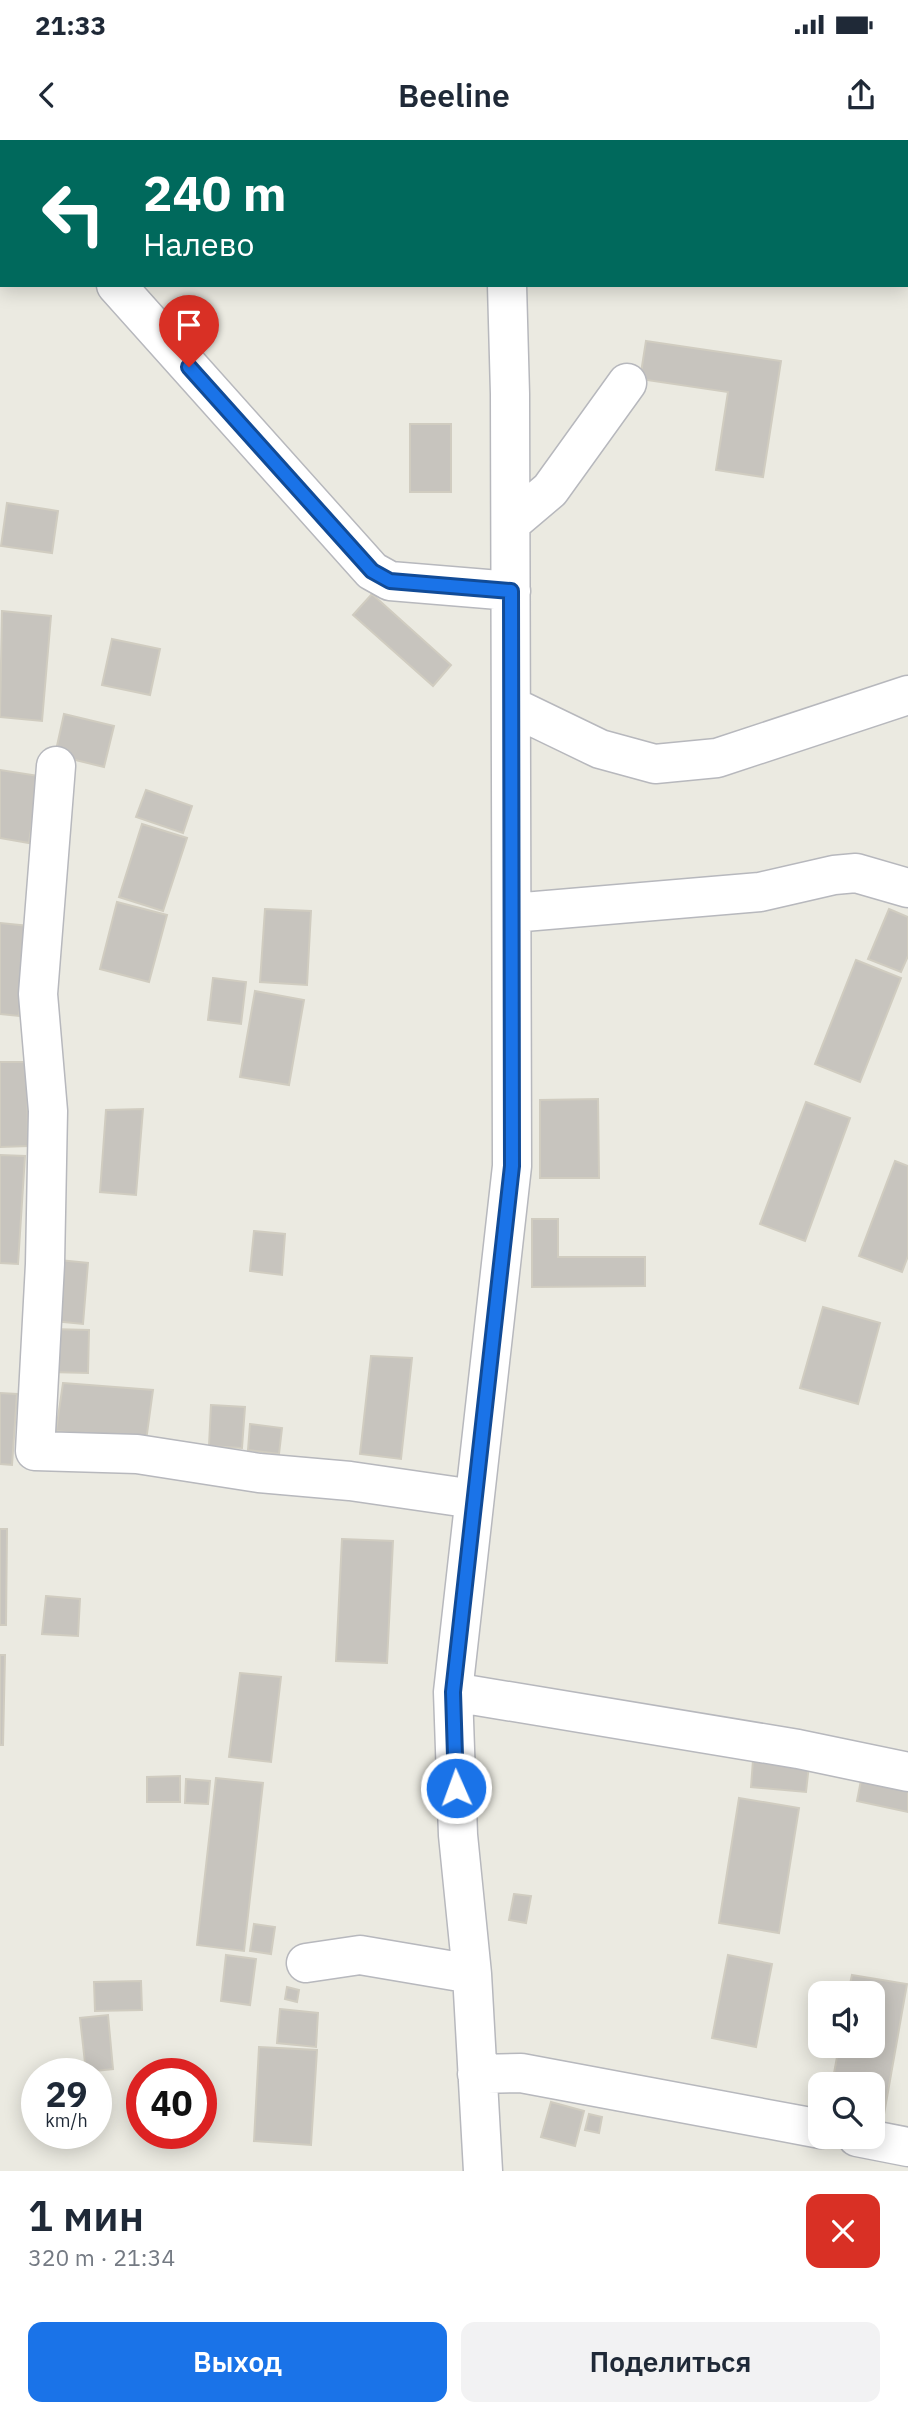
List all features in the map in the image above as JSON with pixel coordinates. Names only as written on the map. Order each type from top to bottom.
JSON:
[{"type":"street","points":[[118,287],[372,571],[390,581],[511,591]]},
{"type":"street","points":[[483,2171],[472,1974],[458,1835],[453,1692],[512,1166],[511,523],[507,287]]},
{"type":"street","points":[[511,523],[550,490],[627,383]]},
{"type":"street","points":[[511,706],[600,749],[655,764],[717,758],[908,695]]},
{"type":"street","points":[[56,766],[38,994],[48,1111],[45,1264],[35,1451],[137,1454],[259,1473],[351,1481],[474,1499]]},
{"type":"street","points":[[512,913],[760,892],[834,875],[856,873],[908,888]]},
{"type":"street","points":[[453,1692],[798,1749],[908,1772]]},
{"type":"street","points":[[306,1963],[360,1955],[472,1974]]},
{"type":"street","points":[[477,2074],[520,2073],[808,2127]]},
{"type":"street","points":[[885,2142],[908,2147]]},
{"type":"building","points":[[646,341],[781,361],[763,477],[716,470],[728,392],[640,379]]},
{"type":"building","points":[[410,424],[451,424],[451,492],[410,492]]},
{"type":"building","points":[[7,503],[58,511],[52,553],[1,546]]},
{"type":"building","points":[[372,594],[451,665],[433,686],[353,615]]},
{"type":"building","points":[[2,611],[51,616],[42,721],[0,717]]},
{"type":"building","points":[[112,639],[160,649],[150,695],[102,685]]},
{"type":"building","points":[[64,714],[114,726],[104,767],[55,755]]},
{"type":"building","points":[[0,770],[39,776],[29,843],[0,838]]},
{"type":"building","points":[[146,790],[192,806],[183,833],[136,817]]},
{"type":"building","points":[[142,824],[187,838],[163,911],[119,897]]},
{"type":"building","points":[[117,902],[167,915],[149,982],[100,969]]},
{"type":"building","points":[[265,909],[311,911],[307,985],[260,982]]},
{"type":"building","points":[[889,909],[908,917],[908,956],[901,972],[868,959]]},
{"type":"building","points":[[0,923],[29,926],[19,1016],[0,1014]]},
{"type":"building","points":[[856,960],[901,978],[860,1082],[815,1064]]},
{"type":"building","points":[[213,978],[246,982],[241,1024],[208,1020]]},
{"type":"building","points":[[255,991],[304,1000],[289,1085],[240,1077]]},
{"type":"building","points":[[0,1062],[27,1062],[28,1146],[0,1147]]},
{"type":"building","points":[[598,1099],[599,1178],[540,1178],[540,1100]]},
{"type":"building","points":[[806,1102],[850,1118],[805,1241],[760,1224]]},
{"type":"building","points":[[143,1109],[136,1195],[100,1192],[106,1110]]},
{"type":"building","points":[[0,1155],[25,1156],[18,1264],[0,1263]]},
{"type":"building","points":[[895,1161],[908,1166],[908,1256],[902,1272],[859,1256]]},
{"type":"building","points":[[532,1219],[558,1219],[558,1257],[645,1257],[645,1286],[532,1287]]},
{"type":"building","points":[[254,1231],[285,1234],[282,1275],[250,1271]]},
{"type":"building","points":[[59,1260],[88,1263],[83,1324],[54,1321]]},
{"type":"building","points":[[823,1307],[880,1323],[858,1404],[800,1388]]},
{"type":"building","points":[[51,1329],[89,1330],[88,1373],[50,1372]]},
{"type":"building","points":[[371,1356],[412,1358],[401,1459],[360,1454]]},
{"type":"building","points":[[63,1383],[153,1390],[146,1441],[56,1431]]},
{"type":"building","points":[[0,1393],[17,1394],[12,1465],[0,1464]]},
{"type":"building","points":[[211,1405],[245,1407],[242,1448],[209,1446]]},
{"type":"building","points":[[250,1424],[282,1428],[279,1454],[248,1450]]},
{"type":"building","points":[[0,1529],[7,1529],[6,1625],[0,1625]]},
{"type":"building","points":[[342,1539],[393,1541],[387,1663],[336,1661]]},
{"type":"building","points":[[46,1596],[80,1599],[78,1636],[42,1634]]},
{"type":"building","points":[[0,1655],[5,1655],[3,1745],[0,1745]]},
{"type":"building","points":[[240,1673],[281,1677],[271,1762],[229,1757]]},
{"type":"building","points":[[753,1760],[809,1765],[806,1792],[751,1787]]},
{"type":"building","points":[[862,1775],[908,1784],[908,1812],[857,1801]]},
{"type":"building","points":[[180,1776],[180,1802],[147,1802],[147,1777]]},
{"type":"building","points":[[216,1778],[263,1783],[244,1951],[197,1945]]},
{"type":"building","points":[[186,1779],[210,1781],[208,1804],[185,1803]]},
{"type":"building","points":[[739,1798],[799,1808],[779,1933],[719,1923]]},
{"type":"building","points":[[514,1894],[531,1896],[526,1923],[509,1920]]},
{"type":"building","points":[[254,1924],[275,1927],[271,1954],[250,1951]]},
{"type":"building","points":[[226,1955],[256,1959],[250,2005],[221,2001]]},
{"type":"building","points":[[728,1955],[772,1964],[756,2047],[712,2038]]},
{"type":"building","points":[[852,1975],[907,1984],[885,2109],[885,2072],[834,2072],[837,2058],[885,2058],[885,1981],[851,1981]]},
{"type":"building","points":[[141,1981],[142,2010],[95,2011],[94,1982]]},
{"type":"building","points":[[287,1987],[299,1990],[297,2002],[285,1999]]},
{"type":"building","points":[[280,2009],[318,2013],[316,2047],[277,2043]]},
{"type":"building","points":[[108,2015],[112,2058],[84,2058],[80,2018]]},
{"type":"building","points":[[259,2047],[317,2050],[311,2145],[254,2141]]},
{"type":"building","points":[[551,2102],[584,2111],[575,2146],[541,2137]]},
{"type":"building","points":[[589,2114],[602,2117],[599,2133],[585,2130]]},
{"type":"route","points":[[189,367],[372,571],[390,581],[511,591],[512,1166],[453,1692],[456,1788]]}]
